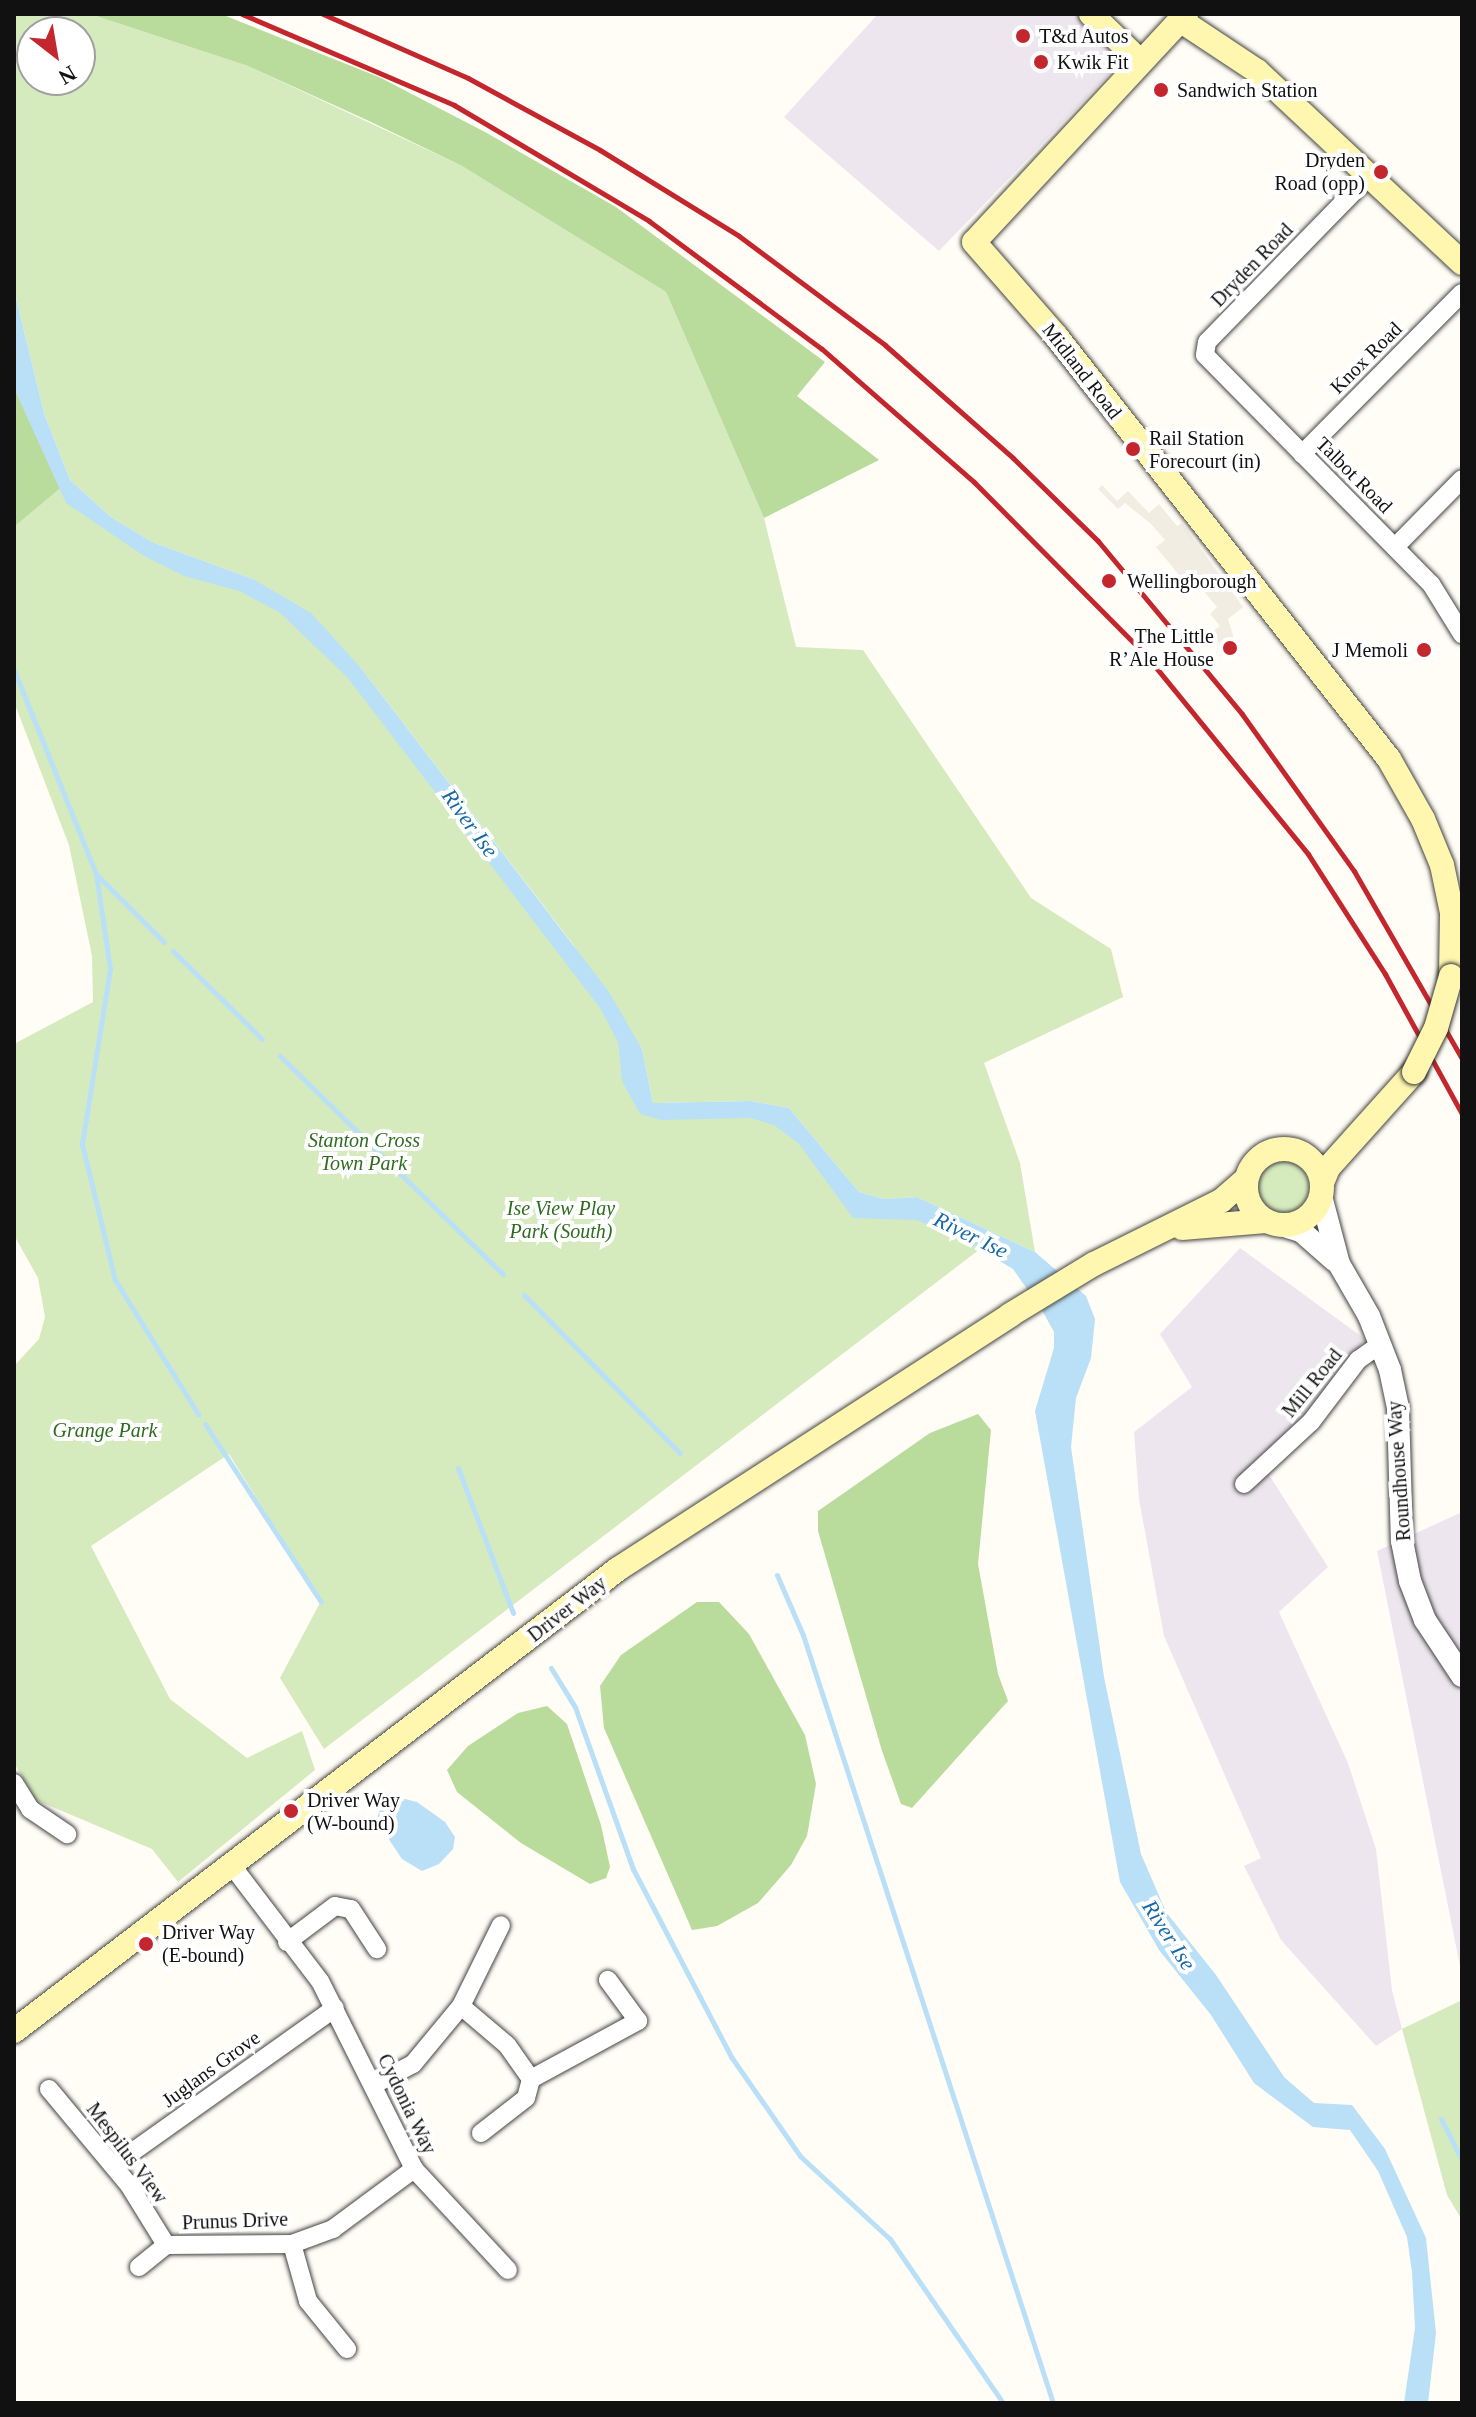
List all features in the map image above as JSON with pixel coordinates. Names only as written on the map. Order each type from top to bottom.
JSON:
[{"type":"main road","points":[[1091,14],[1140,61]]},
{"type":"main road","points":[[1183,17],[1257,71],[1462,263]]},
{"type":"main road","name":"Midland Road","points":[[1183,17],[974,242],[1056,336],[1389,759],[1423,819],[1442,865],[1452,913],[1451,976],[1436,1028],[1414,1072],[1328,1168],[1322,1190]]},
{"type":"main road","points":[[1295,1150],[1313,1162],[1322,1190],[1302,1221],[1274,1223],[1249,1203],[1246,1179],[1265,1154],[1359,1135]]},
{"type":"main road","name":"Driver Way","points":[[16,2025],[233,1867],[618,1569],[1010,1315],[1094,1264],[1221,1201],[1246,1179]]},
{"type":"main road","name":"Driver Way","points":[[1153,1236],[1198,1224],[1274,1223]]},
{"type":"street","name":"Dryden Road","points":[[1205,355],[1207,342],[1370,175]]},
{"type":"street","name":"Knox Road","points":[[1302,454],[1462,293]]},
{"type":"street","name":"Talbot Road","points":[[1205,355],[1442,598],[1462,634]]},
{"type":"street","points":[[1395,547],[1462,479]]},
{"type":"street","name":"Roundhouse Way","points":[[1322,1190],[1339,1264],[1381,1344],[1398,1409],[1402,1541],[1410,1581],[1425,1620],[1462,1676]]},
{"type":"street","name":"Roundhouse Way","points":[[1274,1223],[1301,1231],[1339,1264]]},
{"type":"street","name":"Mill Road","points":[[1244,1484],[1311,1422],[1358,1360],[1381,1344]]},
{"type":"street","points":[[14,1783],[30,1809],[67,1834]]},
{"type":"street","points":[[14,1819],[30,1809]]},
{"type":"street","name":"Cydonia Way","points":[[233,1867],[335,2008],[414,2169],[508,2270]]},
{"type":"street","points":[[287,1942],[335,1906],[351,1909],[377,1949]]},
{"type":"street","points":[[373,2085],[413,2064],[461,2006],[501,1925]]},
{"type":"street","points":[[481,2133],[526,2098],[531,2079],[638,2021],[608,1980]]},
{"type":"street","points":[[461,2006],[507,2045],[531,2079]]},
{"type":"street","name":"Juglans Grove","points":[[114,2165],[335,2008]]},
{"type":"street","name":"Mespilus View","points":[[49,2089],[114,2165],[166,2245]]},
{"type":"street","name":"Prunus Drive","points":[[139,2267],[166,2245],[292,2244],[333,2229],[414,2169]]},
{"type":"street","points":[[292,2244],[308,2301],[347,2349]]},
{"type":"shaded area","points":[[878,14],[1079,14],[1112,46],[1118,65],[939,251],[784,117]]},
{"type":"shaded area","points":[[1102,485],[1117,501],[1128,491],[1149,513],[1159,504],[1177,526],[1182,523],[1243,607],[1228,619],[1234,638],[1222,647],[1211,633],[1220,626],[1210,614],[1217,607],[1196,582],[1189,587],[1156,547],[1165,540],[1151,524],[1125,503],[1118,509],[1098,489]]},
{"type":"shaded area","points":[[1240,1248],[1365,1339],[1297,1429],[1260,1461],[1328,1567],[1279,1612],[1348,1763],[1376,1849],[1392,1990],[1402,2029],[1376,2046],[1281,1940],[1244,1866],[1261,1858],[1164,1636],[1139,1499],[1134,1432],[1192,1387],[1160,1334]]},
{"type":"shaded area","points":[[1462,1512],[1462,1976],[1377,1551]]},
{"type":"green space","points":[[14,14],[90,14],[248,66],[462,166],[666,292],[764,518],[796,647],[863,650],[1031,898],[1111,949],[1123,997],[984,1063],[1020,1163],[1035,1252],[917,1197],[884,1199],[859,1192],[789,1108],[751,1101],[653,1103],[642,1049],[572,943],[361,668],[253,579],[152,542],[111,517],[70,480],[44,413],[16,298]]},
{"type":"green space","points":[[90,14],[221,14],[379,77],[485,132],[616,207],[825,362],[797,396],[879,460],[764,518],[666,292],[462,166],[369,121],[248,66]]},
{"type":"green space","points":[[14,316],[63,486],[14,527]]},
{"type":"green space","name":"Stanton Cross Town Park","points":[[63,486],[112,531],[235,578],[351,662],[633,1045],[649,1115],[785,1118],[856,1205],[926,1213],[988,1243],[324,1749],[280,1678],[321,1601],[229,1454],[91,1546],[170,1699],[247,1758],[302,1731],[315,1770],[178,1882],[152,1849],[36,1800],[14,1763],[14,1366],[39,1339],[45,1317],[38,1278],[14,1235],[14,1044],[93,1002],[92,956],[69,845],[14,702],[14,527]]},
{"type":"green space","points":[[1283,1161],[1302,1168],[1309,1187],[1302,1206],[1283,1213],[1264,1206],[1257,1187],[1264,1168]]},
{"type":"green space","points":[[978,1414],[991,1430],[978,1564],[998,1674],[1008,1701],[912,1808],[901,1804],[882,1751],[818,1531],[818,1511],[930,1433]]},
{"type":"green space","points":[[697,1602],[719,1602],[749,1634],[805,1735],[816,1784],[807,1836],[791,1865],[758,1903],[717,1926],[692,1930],[604,1728],[600,1686],[621,1655]]},
{"type":"green space","points":[[547,1706],[567,1724],[601,1825],[610,1867],[606,1878],[590,1884],[521,1843],[457,1792],[447,1770],[468,1746],[518,1713]]},
{"type":"green space","points":[[1462,2000],[1462,2220],[1447,2195],[1402,2029]]},
{"type":"water","name":"River Ise","points":[[14,88],[16,298],[44,413],[70,480],[111,517],[152,542],[253,579],[311,613],[361,668],[609,992],[642,1049],[653,1103],[751,1101],[789,1108],[859,1192],[884,1199],[917,1197],[1035,1252],[1086,1296],[1095,1319],[1091,1358],[1076,1398],[1071,1447],[1104,1677],[1141,1854],[1166,1912],[1216,1975],[1284,2077],[1314,2103],[1352,2105],[1385,2149],[1426,2238],[1436,2333],[1428,2403],[1404,2403],[1415,2328],[1412,2272],[1407,2237],[1378,2171],[1350,2130],[1313,2127],[1254,2083],[1211,2015],[1159,1950],[1120,1882],[1035,1411],[1054,1348],[1054,1332],[1043,1312],[1013,1269],[957,1235],[916,1220],[853,1218],[799,1144],[774,1125],[750,1118],[661,1120],[640,1114],[622,1081],[618,1042],[600,1008],[347,677],[279,612],[239,591],[184,576],[144,556],[66,503],[14,388]]},
{"type":"water","points":[[401,1798],[417,1802],[445,1822],[455,1837],[453,1849],[439,1864],[422,1871],[402,1859],[382,1829],[377,1814],[386,1803]]},
{"type":"waterway","points":[[14,670],[96,874],[164,942]]},
{"type":"waterway","points":[[96,874],[110,969],[82,1144],[115,1280],[198,1414]]},
{"type":"waterway","points":[[173,951],[262,1039]]},
{"type":"waterway","points":[[280,1056],[503,1274]]},
{"type":"waterway","points":[[524,1295],[680,1453]]},
{"type":"waterway","points":[[205,1424],[321,1602]]},
{"type":"waterway","points":[[458,1468],[513,1613]]},
{"type":"waterway","points":[[777,1575],[803,1635],[1053,2403]]},
{"type":"waterway","points":[[551,1668],[575,1707],[633,1869],[732,2058],[800,2156],[890,2239],[1003,2403]]},
{"type":"waterway","points":[[1441,2119],[1462,2160]]},
{"type":"railway","points":[[242,14],[454,105],[649,221],[822,349],[974,482],[1145,654],[1308,854],[1385,974],[1462,1114]]},
{"type":"railway","points":[[323,14],[468,78],[600,150],[739,236],[885,345],[1013,458],[1098,541],[1242,714],[1354,871],[1462,1059]]},
{"type":"place","name":"T&d Autos","points":[[1023,36]]},
{"type":"place","name":"Kwik Fit","points":[[1041,62]]},
{"type":"place","name":"Sandwich Station","points":[[1161,90]]},
{"type":"place","name":"Dryden Road (opp)","points":[[1381,172]]},
{"type":"place","name":"Rail Station Forecourt (in)","points":[[1133,449]]},
{"type":"place","name":"Wellingborough","points":[[1109,581]]},
{"type":"place","name":"The Little R’Ale House","points":[[1230,648]]},
{"type":"place","name":"J Memoli","points":[[1424,650]]},
{"type":"place","name":"Driver Way (W-bound)","points":[[291,1811]]},
{"type":"place","name":"Driver Way (E-bound)","points":[[146,1944]]},
{"type":"park label","name":"Ise View Play Park (South)","points":[[561,1220]]},
{"type":"park label","name":"Grange Park","points":[[105,1430]]}]
